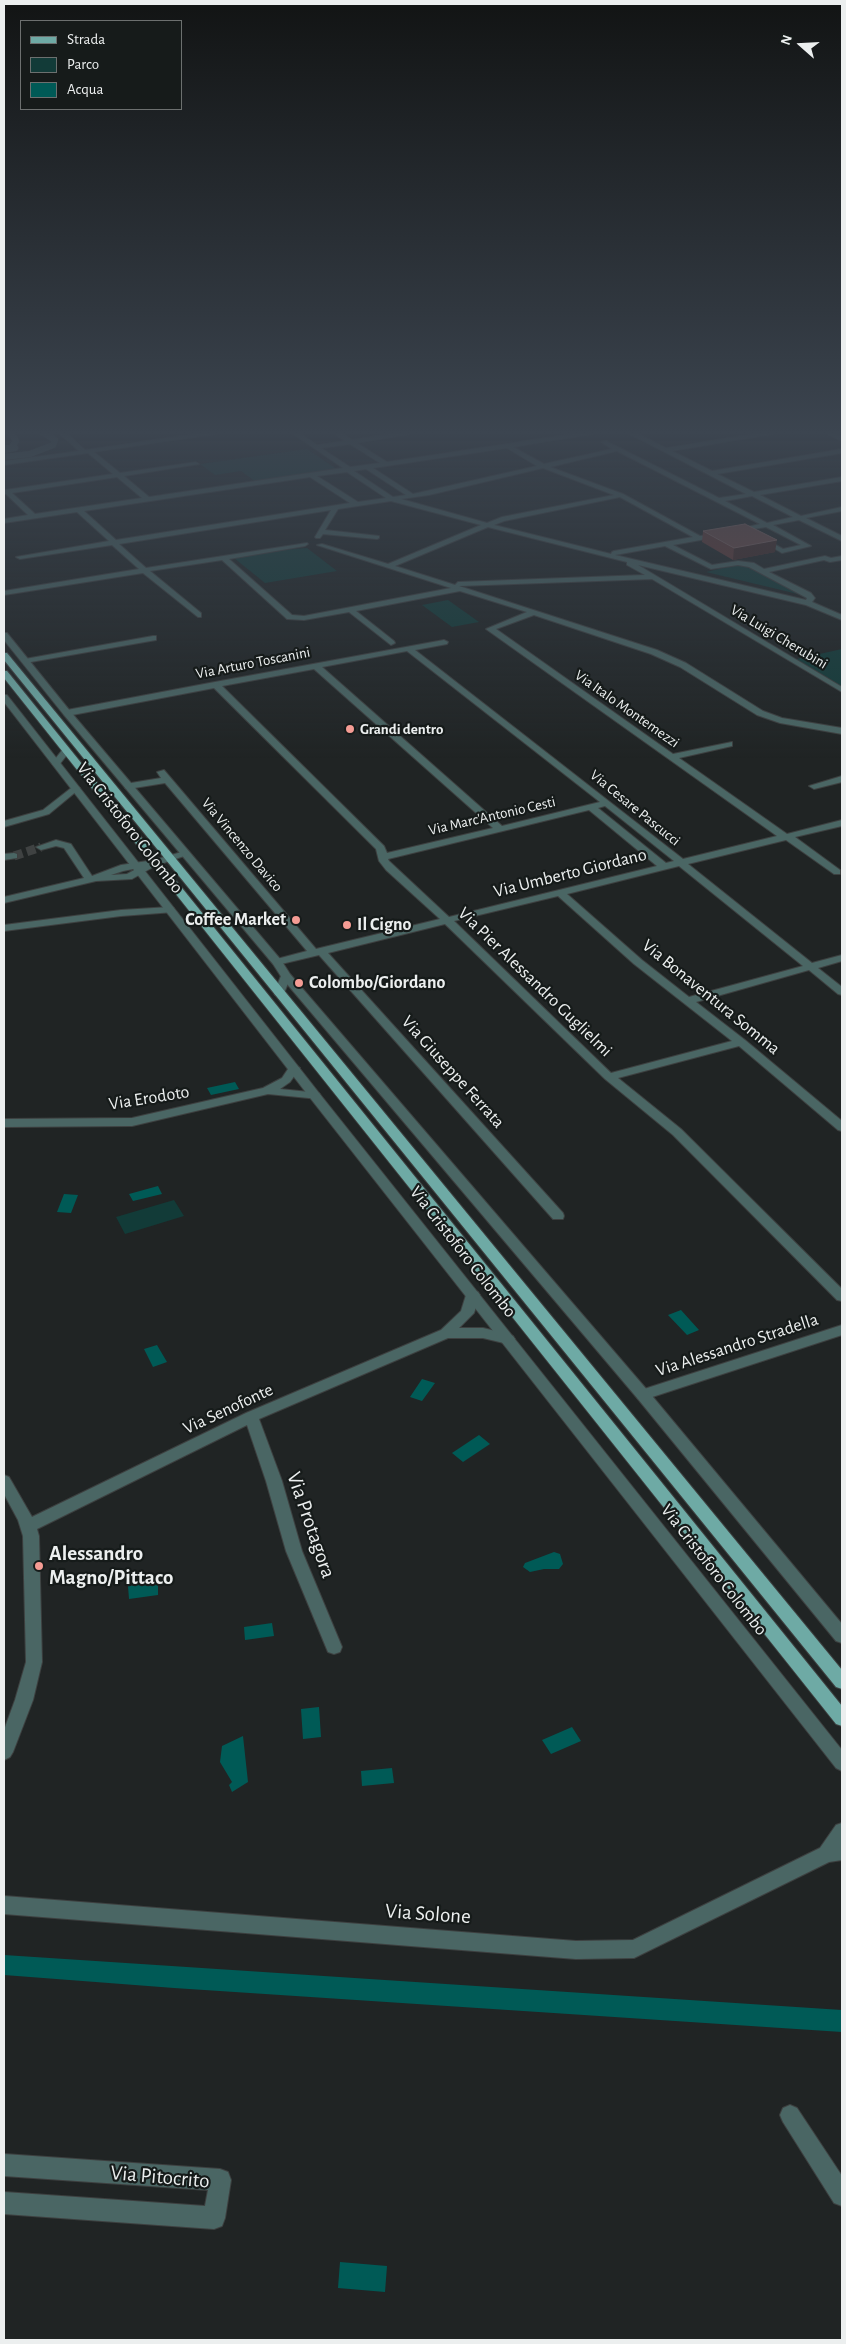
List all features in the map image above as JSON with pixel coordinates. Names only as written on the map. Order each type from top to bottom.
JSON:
[{"type":"main road","name":"Via Cristoforo Colombo","points":[[4,655],[842,1682]]},
{"type":"main road","name":"Via Cristoforo Colombo","points":[[4,673],[842,1719]]},
{"type":"street","points":[[111,540],[198,615]]},
{"type":"street","points":[[20,557],[130,540]]},
{"type":"street","points":[[389,566],[450,540]]},
{"type":"street","points":[[531,540],[633,560],[808,603],[842,618]]},
{"type":"street","points":[[610,555],[686,540]]},
{"type":"street","points":[[763,540],[782,550],[808,546],[798,540]]},
{"type":"street","points":[[4,593],[318,543],[654,652],[683,665],[760,713],[780,720],[842,731]]},
{"type":"street","points":[[666,544],[711,567],[745,563],[808,595],[811,598],[808,603]]},
{"type":"street","points":[[223,557],[290,617],[304,618],[462,589]]},
{"type":"street","points":[[763,571],[825,558],[830,560],[842,558]]},
{"type":"street","name":"Via Luigi Cherubini","points":[[633,560],[629,563],[842,690]]},
{"type":"street","points":[[682,572],[706,564]]},
{"type":"street","points":[[448,584],[652,577]]},
{"type":"street","points":[[350,609],[391,643]]},
{"type":"street","name":"Via Italo Montemezzi","points":[[534,612],[490,629],[837,872]]},
{"type":"street","name":"Via Cristoforo Colombo","points":[[4,635],[67,713],[277,962],[286,976],[643,1395],[842,1636]]},
{"type":"street","points":[[25,661],[142,638],[153,638]]},
{"type":"street","name":"Via Arturo Toscanini","points":[[67,713],[444,642]]},
{"type":"street","name":"Via Cesare Pascucci","points":[[408,648],[607,803],[810,967],[839,988]]},
{"type":"street","points":[[314,666],[501,830]]},
{"type":"street","name":"Via Pier Alessandro Guglielmi","points":[[215,684],[382,848],[383,857],[389,868],[448,921],[609,1078],[677,1132],[842,1297]]},
{"type":"street","name":"Via Cristoforo Colombo","points":[[4,697],[315,1096],[842,1763]]},
{"type":"street","points":[[672,757],[728,744]]},
{"type":"street","name":"Via Cristoforo Colombo","points":[[56,764],[66,751]]},
{"type":"street","name":"Via Vincenzo Davico","points":[[128,786],[164,776],[318,952]]},
{"type":"street","points":[[814,786],[842,779]]},
{"type":"street","points":[[4,824],[46,812],[75,788]]},
{"type":"street","name":"Via Marc'Antonio Cesti","points":[[383,857],[607,803]]},
{"type":"street","name":"Via Cesare Pascucci","points":[[591,807],[664,867]]},
{"type":"street","name":"Via Umberto Giordano","points":[[277,962],[842,823]]},
{"type":"street","points":[[41,847],[56,843],[68,846],[90,880]]},
{"type":"street","points":[[4,900],[90,880],[128,878],[138,869],[185,854]]},
{"type":"street","name":"Via Bonaventura Somma","points":[[559,892],[638,962],[686,1001],[742,1042],[842,1126]]},
{"type":"street","points":[[4,928],[121,913],[170,910]]},
{"type":"street","name":"Via Giuseppe Ferrata","points":[[318,952],[558,1216]]},
{"type":"street","points":[[686,1001],[842,958]]},
{"type":"street","points":[[279,993],[286,976]]},
{"type":"street","points":[[609,1078],[742,1042]]},
{"type":"street","points":[[267,1091],[286,1080],[294,1068]]},
{"type":"street","points":[[267,1091],[315,1096]]},
{"type":"street","name":"Via Erodoto","points":[[4,1123],[132,1122],[267,1091]]},
{"type":"street","points":[[446,1333],[467,1313],[473,1295]]},
{"type":"street","name":"Via Alessandro Stradella","points":[[643,1395],[842,1330]]},
{"type":"street","points":[[446,1333],[483,1333],[508,1338]]},
{"type":"street","name":"Via Senofonte","points":[[29,1526],[250,1417],[446,1333]]},
{"type":"street","name":"Via Protagora","points":[[250,1417],[274,1481],[294,1551],[334,1647]]},
{"type":"street","points":[[4,1484],[29,1526],[33,1556],[33,1667],[24,1700],[4,1752]]},
{"type":"street","points":[[835,1853],[842,1832]]},
{"type":"street","name":"Via Solone","points":[[4,1906],[576,1950],[634,1949],[835,1853]]},
{"type":"street","points":[[790,2115],[842,2195]]},
{"type":"street","name":"Via Pitocrito","points":[[4,2165],[220,2180],[214,2218],[4,2203]]},
{"type":"green space","points":[[307,548],[337,571],[265,583],[234,558],[280,550]]},
{"type":"green space","points":[[736,565],[747,566],[806,596],[706,572]]},
{"type":"green space","points":[[448,600],[479,622],[452,627],[422,605]]},
{"type":"green space","points":[[842,649],[842,690],[792,660]]},
{"type":"green space","points":[[174,1200],[184,1216],[125,1234],[116,1217]]},
{"type":"water","points":[[235,1082],[239,1089],[211,1095],[207,1088]]},
{"type":"water","points":[[158,1186],[162,1194],[133,1201],[129,1194]]},
{"type":"water","points":[[64,1194],[78,1195],[71,1213],[57,1212]]},
{"type":"water","points":[[681,1310],[699,1330],[687,1335],[668,1315]]},
{"type":"water","points":[[157,1345],[167,1362],[153,1367],[144,1349]]},
{"type":"water","points":[[422,1379],[435,1383],[422,1401],[410,1397]]},
{"type":"water","points":[[479,1435],[490,1444],[463,1462],[452,1453]]},
{"type":"water","points":[[554,1552],[560,1554],[563,1564],[559,1569],[544,1569],[530,1572],[523,1567],[525,1563]]},
{"type":"water","points":[[158,1582],[158,1595],[129,1599],[128,1586]]},
{"type":"water","points":[[272,1623],[274,1636],[245,1640],[244,1627]]},
{"type":"water","points":[[319,1707],[321,1737],[303,1739],[301,1709]]},
{"type":"water","points":[[572,1727],[581,1741],[551,1754],[542,1740]]},
{"type":"water","points":[[243,1736],[248,1782],[232,1792],[229,1785],[232,1782],[220,1762],[222,1746]]},
{"type":"water","points":[[392,1768],[394,1783],[362,1786],[361,1771]]},
{"type":"water","points":[[340,2262],[387,2266],[385,2292],[338,2288]]},
{"type":"building","points":[[720,540],[775,540],[734,548]]},
{"type":"waterway","points":[[4,1965],[174,1978],[842,2021]]},
{"type":"tunnel","points":[[14,856],[41,847]]},
{"type":"place","name":"Grandi dentro","points":[[350,729]]},
{"type":"place","name":"Coffee Market","points":[[296,920]]},
{"type":"place","name":"Il Cigno","points":[[347,925]]},
{"type":"place","name":"Colombo/Giordano","points":[[299,983]]},
{"type":"place","name":"Alessandro Magno/Pittaco","points":[[39,1566]]}]
